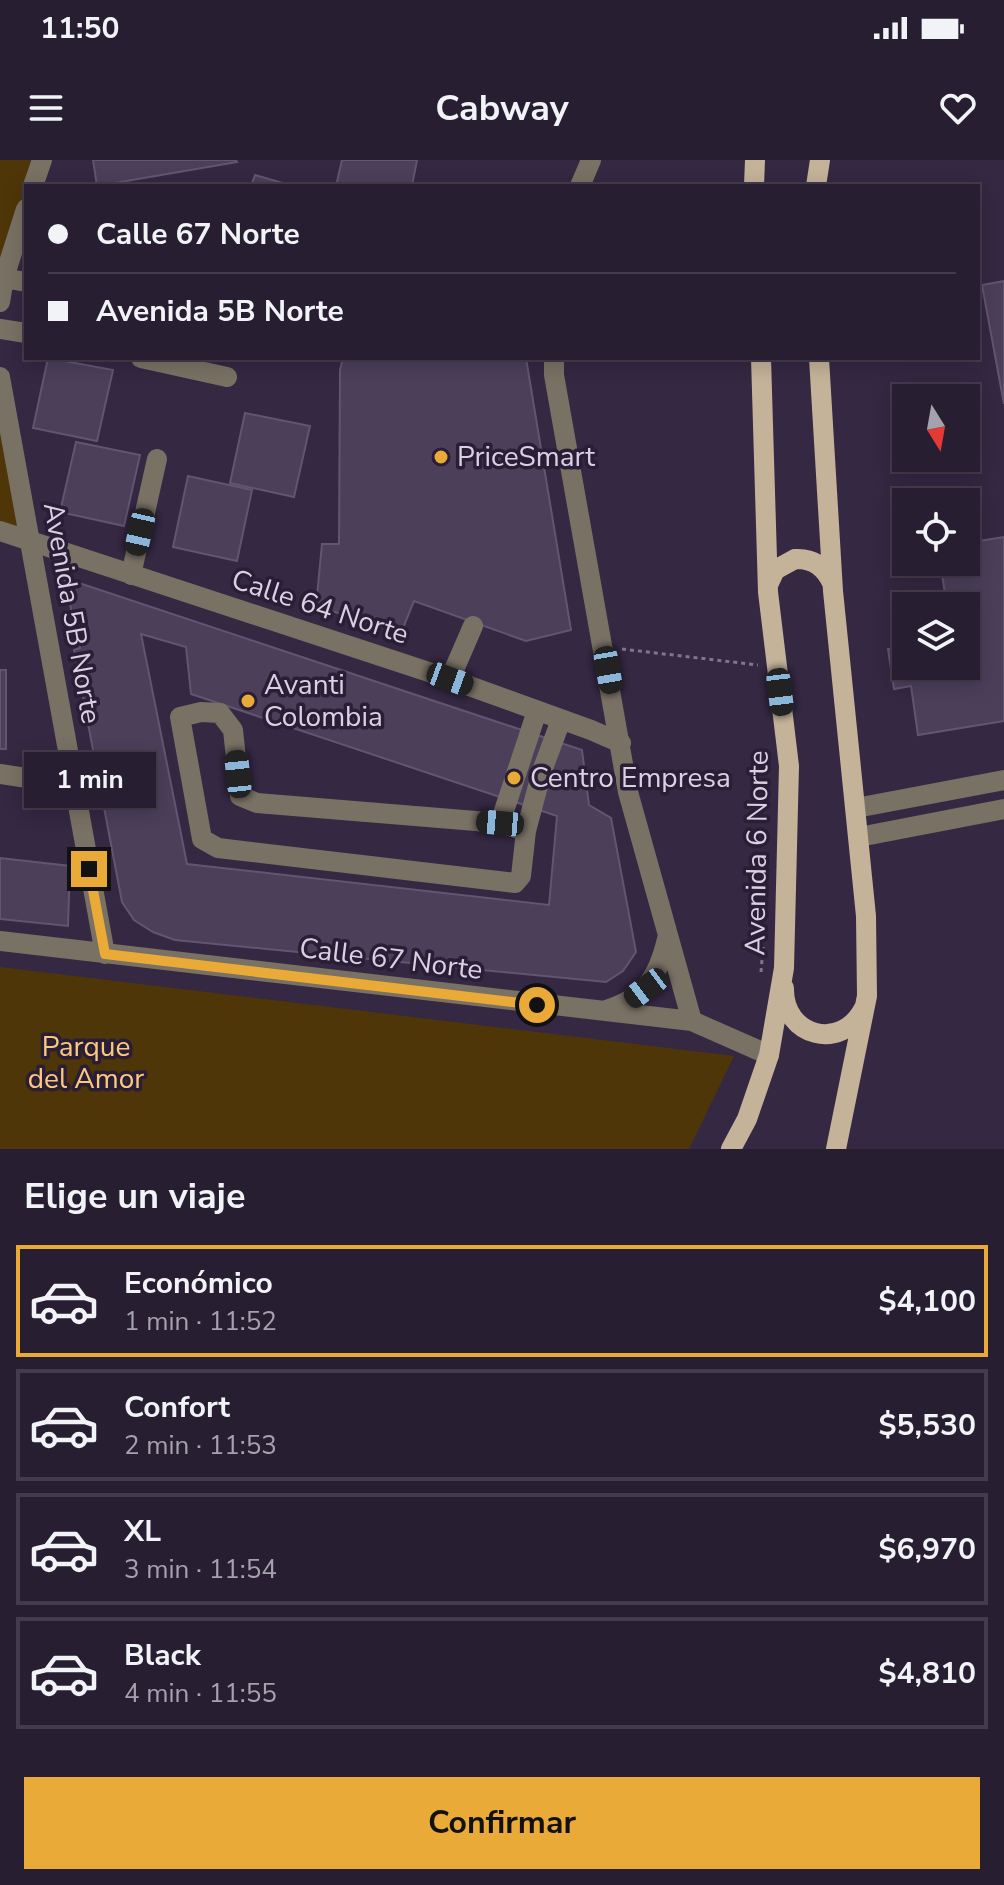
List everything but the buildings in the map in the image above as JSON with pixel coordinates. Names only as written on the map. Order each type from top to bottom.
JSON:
[{"type":"main road","points":[[754,184],[755,160]]},
{"type":"main road","points":[[816,184],[820,160]]},
{"type":"main road","name":"Avenida 6 Norte","points":[[731,1149],[747,1119],[769,1055],[784,968],[789,766],[768,592],[761,360]]},
{"type":"main road","points":[[819,360],[833,591],[866,916],[867,996],[836,1149]]},
{"type":"main road","points":[[768,592],[768,584],[775,570],[788,561],[803,559],[824,569],[833,591]]},
{"type":"main road","points":[[784,968],[784,1000],[789,1014],[812,1033],[827,1035],[842,1031],[854,1023],[863,1011],[867,996]]},
{"type":"street","points":[[34,184],[42,160]]},
{"type":"street","points":[[581,184],[591,160]]},
{"type":"street","points":[[0,302],[4,278],[24,215]]},
{"type":"street","points":[[4,278],[24,282]]},
{"type":"street","points":[[0,329],[24,333]]},
{"type":"street","points":[[150,360],[227,377]]},
{"type":"street","points":[[554,360],[554,375],[628,792],[692,1021]]},
{"type":"street","name":"Avenida 5B Norte","points":[[0,377],[105,954]]},
{"type":"street","points":[[131,575],[157,459]]},
{"type":"street","name":"Calle 64 Norte","points":[[0,531],[450,679],[621,743]]},
{"type":"street","points":[[450,679],[473,626]]},
{"type":"street","points":[[500,823],[537,711]]},
{"type":"street","points":[[526,831],[500,823],[257,803],[240,796],[233,730],[220,713],[201,712],[180,717],[202,839],[218,848],[515,883],[521,876],[526,831],[542,771],[561,720]]},
{"type":"street","points":[[0,774],[73,785]]},
{"type":"street","points":[[856,808],[1004,780]]},
{"type":"street","points":[[859,837],[1004,809]]},
{"type":"street","points":[[598,1012],[624,1004],[646,988],[661,965],[667,939]]},
{"type":"street","name":"Calle 67 Norte","points":[[0,941],[692,1021],[769,1055]]},
{"type":"path","points":[[618,648],[777,667]]},
{"type":"green space","points":[[0,160],[42,160],[27,184],[24,184],[24,216],[0,302]]},
{"type":"green space","points":[[0,377],[31,542],[0,531]]},
{"type":"green space","name":"Parque del Amor","points":[[0,967],[734,1056],[689,1149],[0,1149]]},
{"type":"place","name":"PriceSmart","points":[[441,457]]},
{"type":"place","name":"Avanti Colombia","points":[[248,701]]},
{"type":"place","name":"Centro Empresa","points":[[514,778]]},
{"type":"route","points":[[89,869],[105,954],[537,1005]]}]
